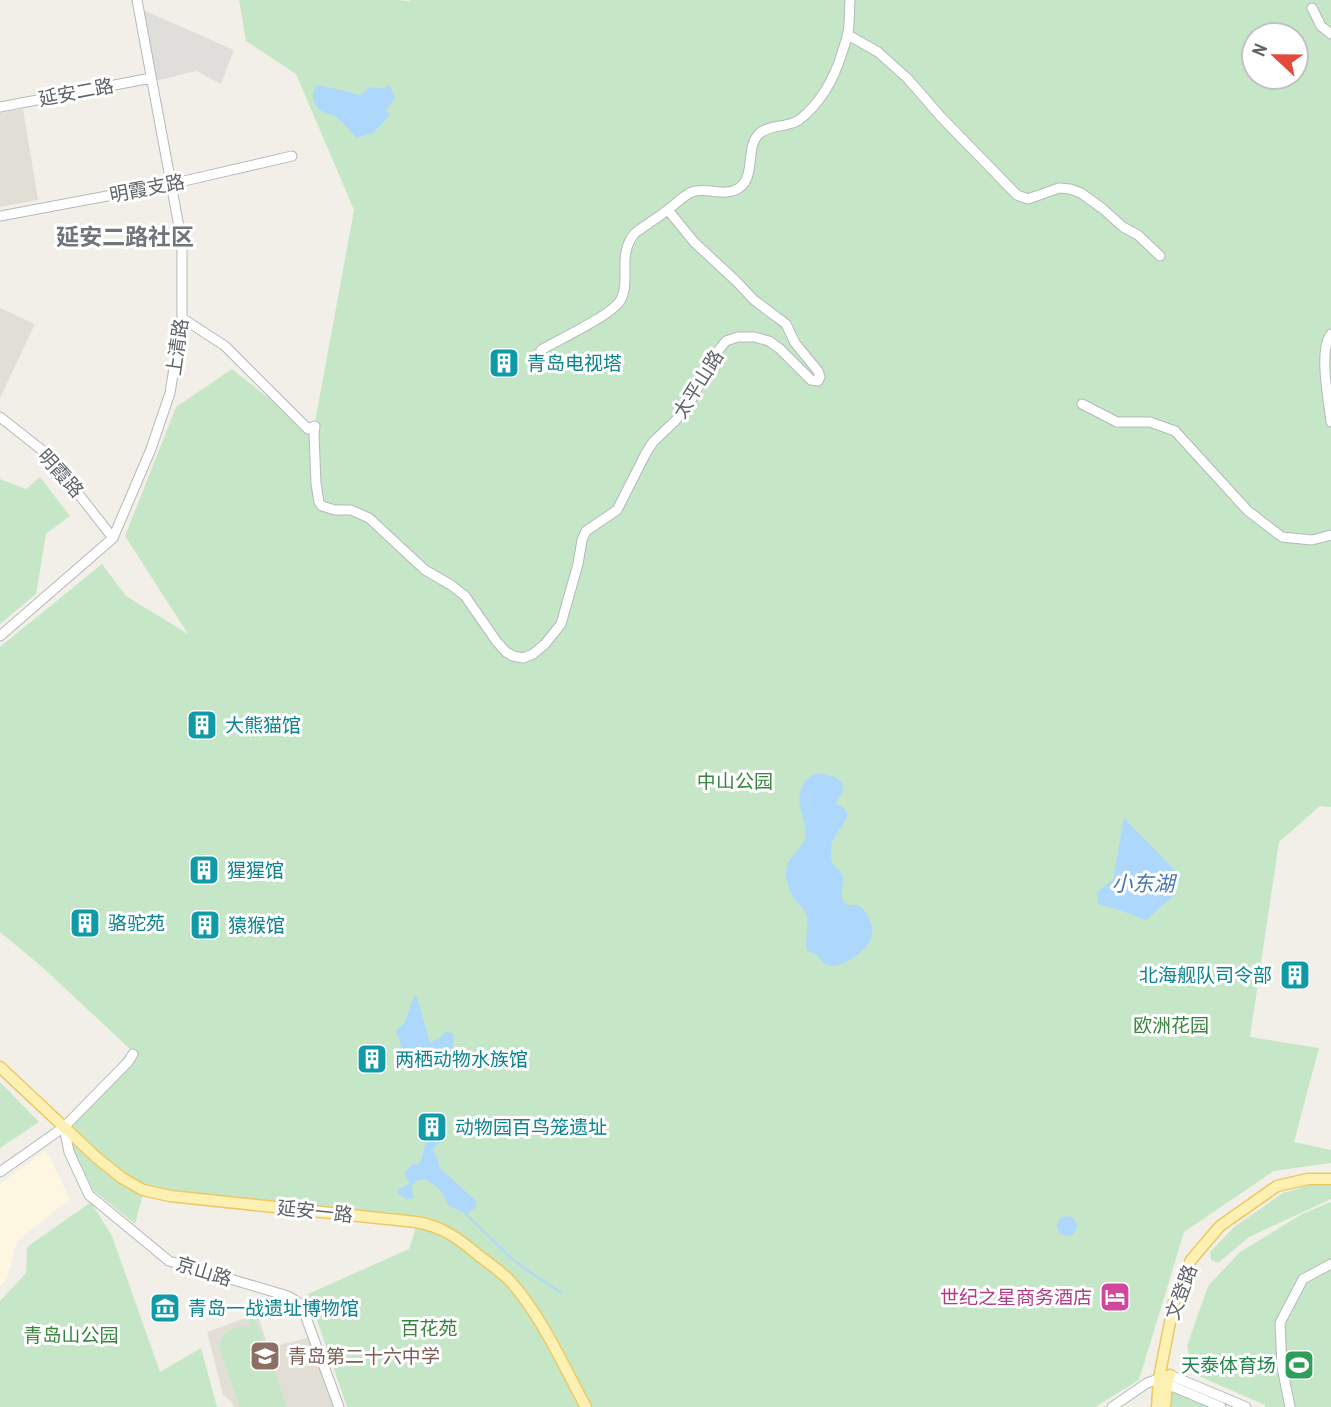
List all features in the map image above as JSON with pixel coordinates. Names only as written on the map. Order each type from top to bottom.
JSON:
[{"type":"main road","name":"延安一路","points":[[0,1067],[122,1178],[153,1194],[416,1222],[446,1231],[512,1283],[543,1329],[586,1407]]},
{"type":"main road","name":"文登路","points":[[1165,1407],[1165,1379],[1174,1302],[1191,1260],[1220,1226],[1277,1186],[1308,1179],[1331,1179]]},
{"type":"main road","name":"文登路","points":[[1157,1407],[1165,1379]]},
{"type":"street","name":"上清路","points":[[0,636],[113,538],[170,393],[182,318],[182,243],[137,0]]},
{"type":"street","points":[[541,350],[608,312],[620,300],[624,286],[624,255],[629,240],[635,233],[691,192],[731,192],[742,187],[747,178],[756,137],[768,128],[797,121],[815,105],[834,77],[848,35],[850,0]]},
{"type":"street","points":[[1312,8],[1321,26],[1331,34]]},
{"type":"street","points":[[848,35],[878,52],[908,79],[1017,195],[1028,199],[1059,188],[1081,193],[1123,227],[1138,235],[1160,256]]},
{"type":"street","name":"延安二路","points":[[0,107],[151,78]]},
{"type":"street","name":"明霞支路","points":[[0,216],[171,184],[292,156]]},
{"type":"street","name":"太平山路","points":[[182,318],[225,346],[308,429],[315,426],[316,484],[322,506],[335,510],[351,510],[369,518],[425,570],[465,596],[506,652],[523,658],[545,644],[561,624],[586,531],[617,510],[653,442],[689,404],[717,352],[726,341],[738,337],[754,337],[768,341],[780,349],[811,380],[816,382],[820,377],[795,343],[786,324],[754,300],[694,242],[668,210]]},
{"type":"street","points":[[1331,334],[1325,357],[1331,422]]},
{"type":"street","points":[[1082,404],[1117,422],[1150,422],[1175,431],[1248,511],[1282,537],[1312,540],[1331,534]]},
{"type":"street","name":"明霞路","points":[[0,417],[47,454],[113,538]]},
{"type":"street","points":[[0,1172],[64,1128],[133,1054]]},
{"type":"street","name":"京山路","points":[[64,1128],[69,1152],[89,1195],[169,1261],[288,1296],[301,1304],[339,1407]]},
{"type":"street","points":[[1290,1407],[1282,1367],[1280,1324],[1303,1279],[1331,1264]]},
{"type":"street","points":[[1165,1379],[1221,1407]]},
{"type":"street","points":[[1112,1407],[1147,1383],[1165,1379],[1246,1407]]},
{"type":"shaded area","points":[[141,9],[234,50],[221,84],[196,71],[155,81]]},
{"type":"shaded area","points":[[23,109],[38,200],[0,207],[0,113]]},
{"type":"shaded area","points":[[0,308],[35,324],[0,398]]},
{"type":"shaded area","points":[[46,1150],[70,1199],[17,1241],[7,1279],[0,1287],[0,1184]]},
{"type":"shaded area","name":"青岛第二十六中学","points":[[257,1314],[269,1348],[309,1337],[334,1407],[234,1407],[223,1395],[207,1332]]},
{"type":"green space","name":"中山公园","points":[[239,0],[1331,0],[1331,807],[1320,806],[1279,842],[1250,1037],[1319,1048],[1294,1142],[1331,1150],[1331,1163],[1274,1171],[1184,1232],[1139,1380],[1095,1407],[347,1407],[308,1294],[409,1249],[415,1224],[144,1191],[135,1224],[93,1190],[73,1149],[71,1127],[130,1049],[41,966],[0,932],[0,647],[102,564],[126,596],[188,634],[125,536],[176,407],[232,369],[313,433],[354,210],[296,74],[246,41]]},
{"type":"green space","points":[[40,477],[70,516],[46,534],[36,594],[0,624],[0,479],[26,489]]},
{"type":"green space","points":[[0,1082],[39,1122],[0,1148]]},
{"type":"green space","points":[[1317,1183],[1331,1183],[1331,1199],[1249,1237],[1218,1263],[1211,1260],[1210,1252],[1234,1227],[1283,1193]]},
{"type":"green space","name":"青岛山公园","points":[[91,1202],[112,1236],[160,1372],[201,1348],[217,1407],[0,1407],[0,1301],[26,1273],[27,1247]]},
{"type":"green space","points":[[1331,1202],[1331,1407],[1265,1407],[1192,1373],[1187,1346],[1208,1286],[1240,1252],[1302,1214]]},
{"type":"green space","points":[[255,1317],[287,1407],[240,1407],[220,1351],[221,1339],[228,1330],[241,1326],[251,1329],[248,1319]]},
{"type":"green space","points":[[1172,1391],[1213,1407],[1170,1407]]},
{"type":"water","points":[[317,85],[359,95],[371,87],[388,86],[395,98],[386,111],[390,115],[373,133],[356,138],[336,117],[317,108],[313,98]]},
{"type":"water","points":[[820,773],[835,777],[842,783],[843,790],[836,803],[846,811],[847,817],[833,840],[831,860],[843,877],[843,899],[848,905],[858,905],[865,911],[872,931],[870,941],[861,952],[835,966],[826,965],[817,955],[807,951],[806,913],[792,894],[786,874],[789,861],[805,838],[799,801],[801,790],[806,780]]},
{"type":"water","name":"小东湖","points":[[1124,818],[1181,877],[1172,897],[1146,920],[1098,904],[1097,892],[1113,879]]},
{"type":"water","points":[[414,996],[417,997],[430,1043],[445,1032],[453,1033],[454,1061],[408,1069],[396,1031],[404,1024]]},
{"type":"water","points":[[440,1115],[444,1116],[444,1138],[433,1149],[439,1167],[477,1202],[475,1208],[466,1214],[449,1206],[441,1191],[426,1179],[412,1185],[413,1198],[407,1200],[397,1190],[410,1183],[404,1173],[413,1164],[420,1163],[426,1142],[438,1128]]},
{"type":"water","points":[[1067,1216],[1074,1219],[1077,1226],[1074,1233],[1067,1236],[1060,1233],[1057,1226],[1060,1219]]},
{"type":"waterway","points":[[466,1214],[511,1258],[562,1293]]},
{"type":"place","name":"青岛电视塔","points":[[504,363]]},
{"type":"place","name":"大熊猫馆","points":[[202,725]]},
{"type":"place","name":"猩猩馆","points":[[204,870]]},
{"type":"place","name":"骆驼苑","points":[[85,923]]},
{"type":"place","name":"猿猴馆","points":[[205,925]]},
{"type":"place","name":"北海舰队司令部","points":[[1295,975]]},
{"type":"place","name":"两栖动物水族馆","points":[[372,1059]]},
{"type":"place","name":"动物园百鸟笼遗址","points":[[432,1127]]},
{"type":"place","name":"世纪之星商务酒店","points":[[1115,1297]]},
{"type":"place","name":"青岛一战遗址博物馆","points":[[165,1308]]},
{"type":"place","name":"青岛第二十六中学","points":[[265,1356]]},
{"type":"place","name":"天泰体育场","points":[[1299,1365]]},
{"type":"district","name":"延安二路社区","points":[[125,236]]},
{"type":"park label","name":"欧洲花园","points":[[1171,1025]]},
{"type":"park label","name":"百花苑","points":[[429,1328]]}]
